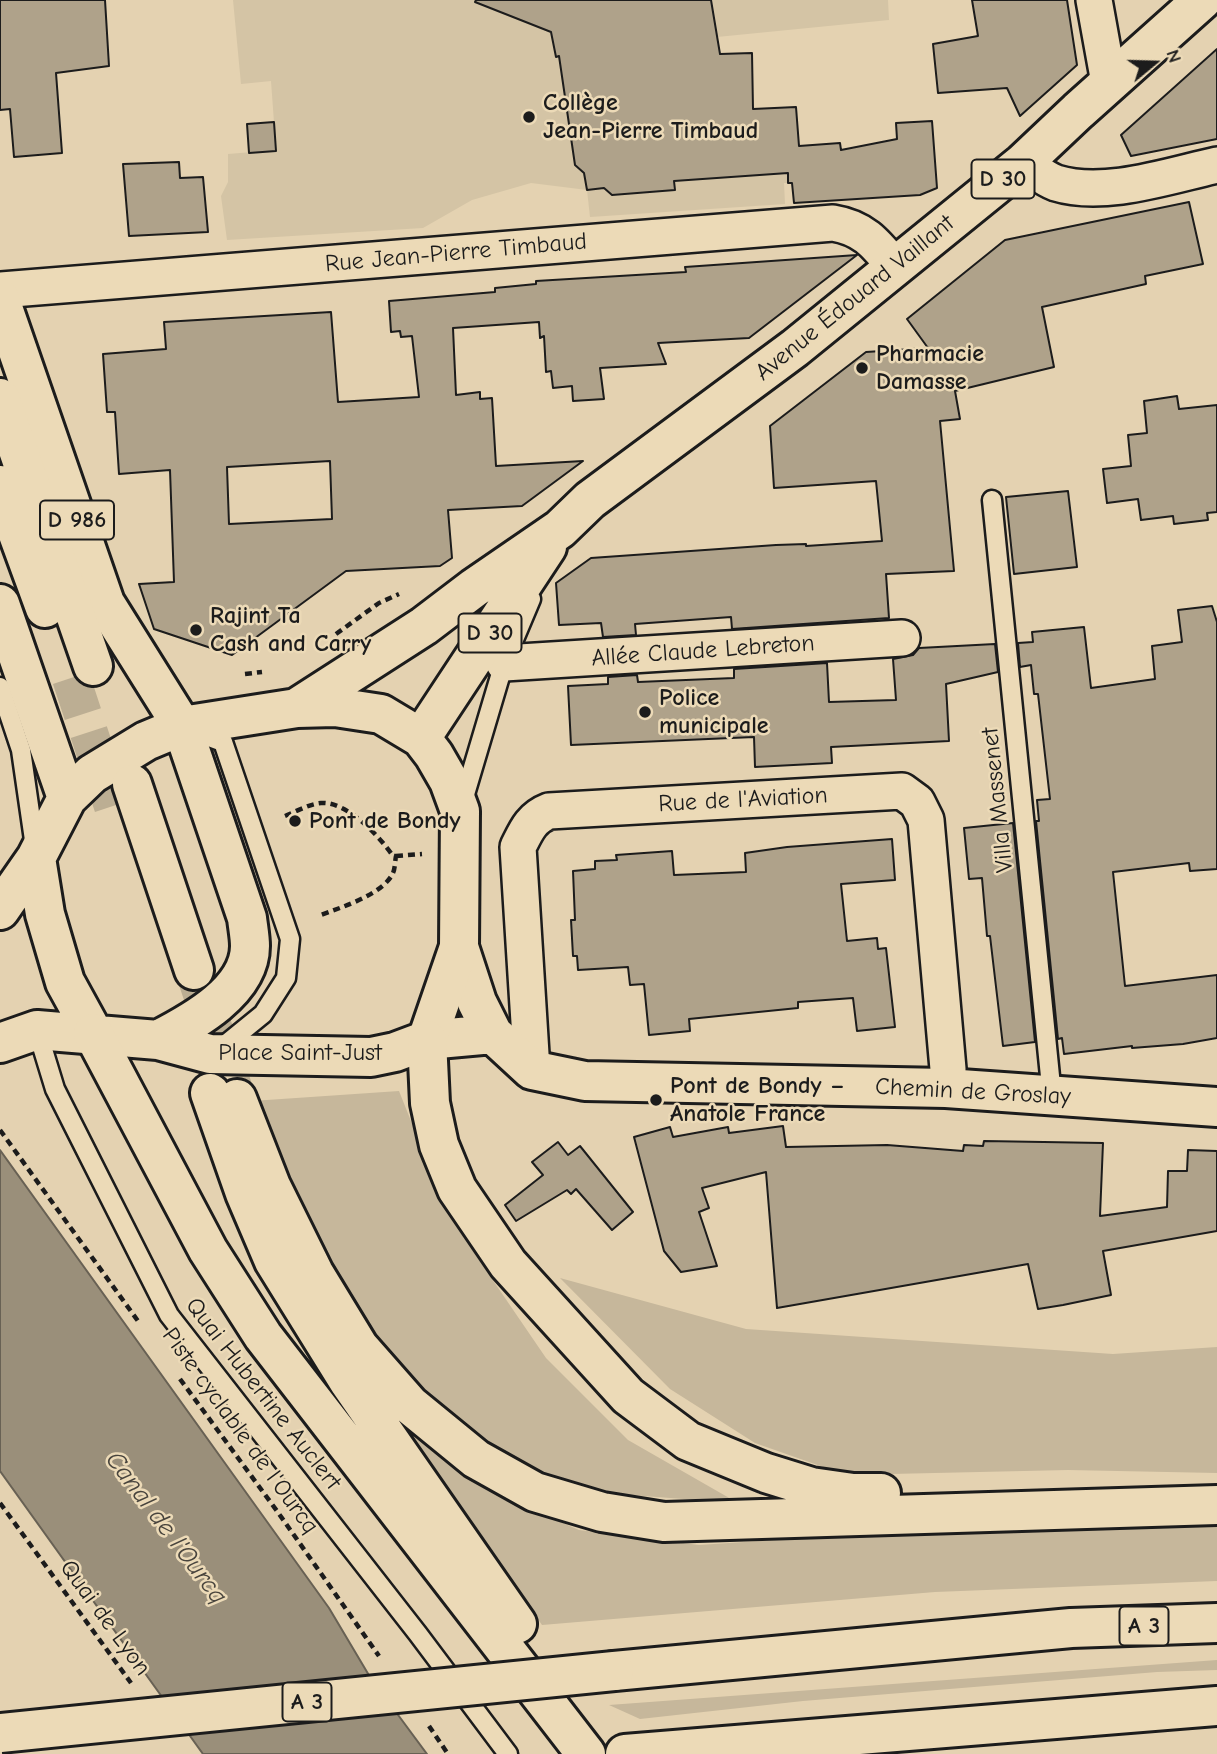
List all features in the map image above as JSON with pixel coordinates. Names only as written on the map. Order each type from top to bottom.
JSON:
[{"type":"main road","name":"Avenue Édouard Vaillant","points":[[297,708],[424,626],[559,529],[590,500],[795,348],[1023,163],[1202,0]]},
{"type":"main road","name":"D 986","points":[[0,299],[105,603],[182,726],[247,918],[251,948],[239,981],[196,1020],[158,1040]]},
{"type":"main road","points":[[0,398],[82,672],[0,485]]},
{"type":"main road","name":"Avenue Édouard Vaillant","points":[[421,738],[559,529]]},
{"type":"main road","points":[[0,604],[67,798]]},
{"type":"main road","points":[[0,909],[36,858],[67,798],[92,774],[146,741],[182,726],[297,708],[335,706],[381,714],[421,738],[435,755],[449,781],[460,811],[459,947],[426,1040],[430,1102],[439,1145],[457,1189],[508,1264],[628,1396],[688,1441],[777,1477],[811,1487],[853,1493],[962,1494],[998,1512]]},
{"type":"main road","points":[[123,795],[184,975]]},
{"type":"main road","points":[[36,858],[45,914],[65,982],[208,1250],[262,1336],[586,1754]]},
{"type":"main road","name":"Chemin de Groslay","points":[[459,947],[477,1002],[493,1034],[532,1070],[585,1082],[946,1088],[1217,1107]]},
{"type":"main road","points":[[0,1043],[37,1030]]},
{"type":"main road","name":"Place Saint-Just","points":[[37,1030],[158,1040],[214,1054],[371,1057],[395,1052],[426,1040]]},
{"type":"main road","points":[[426,1040],[493,1034]]},
{"type":"main road","points":[[610,1754],[500,1601],[349,1382],[274,1261],[245,1193],[224,1096],[314,1273],[359,1347],[410,1405],[476,1459],[535,1492],[602,1512],[664,1522],[1217,1505]]},
{"type":"main road","name":"A 3","points":[[0,1733],[1071,1628],[1217,1623]]},
{"type":"main road","points":[[625,1754],[1217,1706]]},
{"type":"street","points":[[1094,0],[1109,83]]},
{"type":"street","points":[[1023,163],[1052,182],[1086,189],[1119,186],[1217,165]]},
{"type":"street","name":"Rue Jean-Pierre Timbaud","points":[[0,290],[833,223],[852,226],[872,240],[895,267]]},
{"type":"street","name":"Allée Claude Lebreton","points":[[504,663],[902,638]]},
{"type":"street","name":"Rue de l'Aviation","points":[[532,1070],[518,848],[529,825],[537,816],[549,811],[902,791],[917,802],[926,820],[948,1069],[946,1088]]},
{"type":"lane","name":"Villa Massenet","points":[[992,500],[1052,1096]]},
{"type":"lane","points":[[460,811],[504,663],[559,529]]},
{"type":"lane","points":[[0,687],[21,750],[36,858]]},
{"type":"lane","points":[[182,726],[223,742],[290,939],[286,978],[263,1014],[214,1054]]},
{"type":"lane","name":"Quai Hubertine Auclert","points":[[37,1030],[55,1089],[169,1315],[508,1754]]},
{"type":"path","points":[[285,816],[322,803],[337,807],[358,818],[376,833],[393,856],[423,854]]},
{"type":"path","points":[[318,916],[356,902],[373,891],[393,874],[396,856]]},
{"type":"path","name":"Piste cyclable de l'Ourcq","points":[[0,1130],[145,1330]]},
{"type":"path","name":"Piste cyclable de l'Ourcq","points":[[177,1374],[386,1665]]},
{"type":"path","name":"Quai de Lyon","points":[[0,1503],[134,1687]]},
{"type":"path","points":[[425,1721],[448,1754]]},
{"type":"shaded area","name":"Collège Jean-Pierre Timbaud","points":[[233,0],[888,0],[889,20],[717,37],[726,111],[783,107],[788,183],[784,183],[785,204],[590,217],[587,190],[531,183],[472,200],[423,228],[227,240],[221,196],[228,182],[228,154],[276,150],[271,81],[241,84]]},
{"type":"shaded area","points":[[399,1091],[449,1216],[546,1358],[628,1440],[738,1503],[589,1492],[507,1459],[412,1386],[325,1261],[252,1101]]},
{"type":"shaded area","points":[[560,1278],[746,1329],[1113,1354],[1217,1347],[1217,1473],[1068,1470],[846,1475],[755,1443],[670,1389]]},
{"type":"shaded area","points":[[410,1434],[488,1490],[579,1530],[699,1545],[1000,1525],[1217,1521],[1217,1581],[935,1592],[542,1625]]},
{"type":"shaded area","points":[[1217,1660],[1217,1670],[1157,1672],[803,1701],[640,1719],[609,1705]]},
{"type":"water","name":"Canal de l'Ourcq","points":[[0,1150],[329,1608],[370,1677],[427,1754],[203,1754],[0,1471]]},
{"type":"building","points":[[0,0],[105,0],[109,66],[56,73],[62,153],[14,157],[10,109],[0,110]]},
{"type":"building","points":[[711,0],[720,54],[752,53],[753,109],[796,107],[799,146],[840,143],[841,150],[897,139],[896,123],[932,121],[937,188],[920,195],[794,203],[788,173],[674,181],[675,190],[612,195],[604,188],[587,190],[584,173],[575,165],[559,56],[556,57],[551,32],[475,2]]},
{"type":"building","points":[[972,0],[1067,0],[1077,65],[1020,116],[1007,88],[938,93],[933,44],[978,36]]},
{"type":"building","points":[[1217,49],[1217,139],[1131,156],[1121,135]]},
{"type":"building","points":[[274,122],[276,151],[249,153],[247,124]]},
{"type":"building","points":[[179,162],[180,178],[203,177],[208,232],[129,236],[123,164]]},
{"type":"building","points":[[1189,202],[1203,264],[1145,276],[1146,284],[1042,307],[1054,367],[955,391],[960,419],[940,421],[954,571],[886,574],[889,618],[732,629],[731,617],[635,624],[636,635],[603,637],[601,623],[559,625],[556,583],[591,558],[776,545],[806,546],[882,541],[876,481],[774,488],[770,426],[866,352],[928,348],[907,319],[1005,240]]},
{"type":"building","points":[[857,255],[749,338],[658,343],[666,364],[600,368],[604,399],[573,401],[572,386],[553,388],[551,371],[546,372],[544,336],[540,338],[539,322],[453,328],[456,395],[480,392],[480,399],[492,398],[496,466],[583,461],[522,506],[448,510],[452,558],[440,566],[346,571],[232,655],[154,629],[139,584],[174,582],[170,470],[119,474],[115,412],[107,412],[103,354],[166,349],[164,322],[331,312],[338,402],[419,397],[412,336],[401,337],[400,331],[391,332],[389,301],[495,292],[495,288],[536,284],[536,281],[686,272],[685,267]],"holes":[[[330,461],[332,519],[229,524],[227,467]]]},
{"type":"building","points":[[1177,396],[1179,409],[1217,405],[1217,512],[1207,513],[1208,520],[1174,524],[1173,516],[1141,520],[1138,499],[1107,503],[1103,469],[1131,466],[1128,435],[1147,433],[1144,401]]},
{"type":"building","points":[[1068,491],[1077,567],[1014,574],[1006,497]]},
{"type":"building","points":[[1212,606],[1217,622],[1217,869],[1190,871],[1189,863],[1113,872],[1125,986],[1217,975],[1217,1038],[1183,1044],[1132,1046],[1064,1054],[1062,1038],[1058,1039],[1036,821],[1039,821],[1037,800],[1050,799],[1038,694],[1034,694],[1031,665],[1020,667],[1018,643],[1033,642],[1032,632],[1084,627],[1091,688],[1155,679],[1152,646],[1182,642],[1178,610]]},
{"type":"building","points":[[995,644],[998,672],[946,684],[949,741],[831,747],[832,763],[755,767],[754,737],[571,745],[568,686],[608,684],[608,677],[637,675],[638,682],[734,678],[734,669],[827,663],[829,702],[896,700],[893,659],[913,655],[919,648]]},
{"type":"building","points":[[1013,823],[1035,1042],[1003,1046],[990,936],[987,936],[982,878],[969,879],[964,828]]},
{"type":"building","points":[[892,839],[895,880],[841,884],[847,941],[877,938],[878,949],[886,948],[895,1027],[857,1031],[853,998],[798,1002],[798,1008],[689,1019],[690,1031],[649,1035],[644,984],[630,985],[628,967],[578,970],[577,956],[573,956],[571,920],[575,920],[573,871],[595,869],[595,861],[617,860],[616,855],[672,851],[674,875],[746,872],[745,853]]},
{"type":"building","points":[[783,1126],[786,1147],[887,1145],[963,1151],[964,1145],[983,1146],[984,1141],[1103,1143],[1100,1216],[1167,1207],[1168,1171],[1187,1171],[1188,1150],[1217,1151],[1217,1231],[1103,1251],[1111,1295],[1063,1305],[1038,1309],[1028,1264],[777,1308],[766,1172],[702,1188],[709,1208],[699,1212],[717,1266],[681,1272],[664,1251],[634,1137],[670,1127],[673,1137],[728,1127],[729,1133]]},
{"type":"building","points":[[558,1142],[568,1155],[580,1146],[633,1212],[612,1230],[576,1189],[571,1194],[567,1190],[516,1221],[505,1205],[543,1175],[532,1162]]},
{"type":"tunnel","points":[[71,678],[113,806]]},
{"type":"tunnel","points":[[194,970],[237,1099]]},
{"type":"place","name":"Collège Jean-Pierre Timbaud","points":[[529,117]]},
{"type":"place","name":"Pharmacie Damasse","points":[[862,368]]},
{"type":"place","name":"Rajint Ta Cash and Carry","points":[[196,630]]},
{"type":"place","name":"Police municipale","points":[[645,712]]},
{"type":"place","name":"Pont de Bondy","points":[[295,821]]},
{"type":"place","name":"Pont de Bondy – Anatole France","points":[[656,1100]]}]
